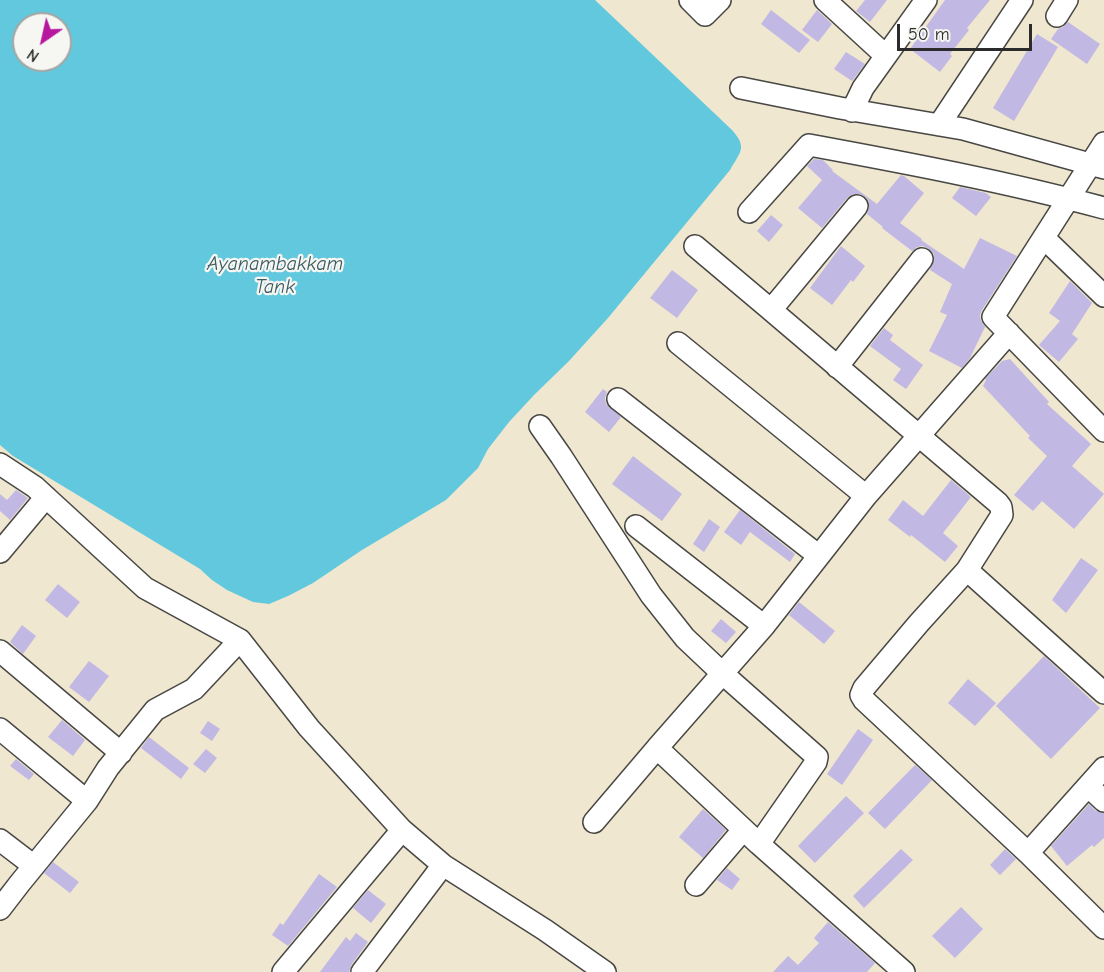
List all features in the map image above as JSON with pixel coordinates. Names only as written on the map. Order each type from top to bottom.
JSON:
[{"type":"street","points":[[690,0],[705,15],[720,0]]},
{"type":"street","points":[[825,0],[886,56]]},
{"type":"street","points":[[852,111],[863,88],[926,0]]},
{"type":"street","points":[[939,125],[1022,0]]},
{"type":"street","points":[[741,88],[852,111],[963,129],[1097,166]]},
{"type":"street","points":[[1104,143],[1097,166],[1069,199],[993,317],[1104,431]]},
{"type":"street","points":[[749,212],[809,145],[893,161],[1104,208]]},
{"type":"street","points":[[771,310],[857,206]]},
{"type":"street","points":[[1044,238],[1104,296]]},
{"type":"street","points":[[695,246],[999,503],[1002,515],[968,570],[919,623],[864,688],[861,695],[1104,928]]},
{"type":"street","points":[[837,367],[922,259]]},
{"type":"street","points":[[594,822],[764,626],[866,496],[1009,333]]},
{"type":"street","points":[[678,343],[866,496]]},
{"type":"street","points":[[618,399],[819,556]]},
{"type":"street","points":[[540,426],[651,595],[685,638],[817,757],[816,762],[759,844]]},
{"type":"street","points":[[0,464],[35,487],[145,588],[240,640],[309,728],[402,830],[443,865],[545,930],[605,972]]},
{"type":"street","points":[[0,552],[46,497]]},
{"type":"street","points":[[636,526],[764,626]]},
{"type":"street","points":[[968,570],[1104,693]]},
{"type":"street","points":[[0,909],[87,801],[108,768],[155,710],[194,689],[240,640]]},
{"type":"street","points":[[0,651],[121,753]]},
{"type":"street","points":[[0,729],[87,801]]},
{"type":"street","points":[[657,748],[743,830],[904,972]]},
{"type":"street","points":[[1028,853],[1104,768]]},
{"type":"street","points":[[1088,786],[1104,801]]},
{"type":"street","points":[[283,972],[402,830]]},
{"type":"street","points":[[696,885],[743,830]]},
{"type":"street","points":[[0,840],[34,866]]},
{"type":"street","points":[[362,972],[443,865]]},
{"type":"water","name":"Ayanambakkam Tank","points":[[0,0],[595,0],[732,130],[740,141],[741,150],[730,170],[608,318],[509,422],[488,449],[478,468],[446,500],[362,550],[313,583],[288,596],[269,604],[253,602],[227,590],[200,569],[13,456],[0,445]]},
{"type":"building","points":[[865,0],[887,0],[870,22],[856,11]]},
{"type":"building","points":[[945,0],[990,0],[967,28],[969,30],[950,54],[952,56],[940,72],[910,49]]},
{"type":"building","points":[[771,10],[810,40],[799,53],[761,24]]},
{"type":"building","points":[[817,10],[832,24],[818,42],[802,30]]},
{"type":"building","points":[[1068,22],[1100,44],[1087,64],[1051,39],[1058,29]]},
{"type":"building","points":[[1037,34],[1058,47],[1014,121],[993,108]]},
{"type":"building","points":[[846,52],[865,64],[852,81],[834,69]]},
{"type":"building","points":[[814,159],[823,160],[832,171],[877,204],[901,175],[904,176],[924,193],[900,223],[964,269],[980,238],[1017,256],[982,310],[981,321],[985,327],[970,358],[962,368],[929,351],[947,315],[940,312],[952,284],[930,270],[934,254],[923,246],[912,251],[882,228],[867,214],[869,202],[860,194],[848,197],[822,228],[798,208],[822,180],[807,166]]},
{"type":"building","points":[[960,187],[986,193],[991,197],[976,216],[952,198]]},
{"type":"building","points":[[771,215],[783,225],[769,242],[757,231]]},
{"type":"building","points":[[841,246],[865,266],[832,305],[810,288]]},
{"type":"building","points":[[672,270],[698,290],[677,318],[650,298]]},
{"type":"building","points":[[1070,281],[1092,303],[1072,334],[1078,339],[1059,362],[1039,345],[1060,321],[1049,313]]},
{"type":"building","points":[[884,328],[893,335],[890,340],[923,365],[906,389],[893,380],[901,369],[870,346]]},
{"type":"building","points":[[1010,359],[1049,402],[1047,404],[1091,444],[1072,466],[1104,494],[1074,529],[1042,501],[1033,511],[1014,495],[1047,456],[1028,438],[1030,436],[983,386],[985,379],[1002,361]]},
{"type":"building","points":[[603,389],[607,392],[606,404],[621,417],[609,432],[585,412]]},
{"type":"building","points":[[633,456],[682,494],[662,521],[612,484]]},
{"type":"building","points":[[951,480],[971,497],[943,533],[958,546],[945,562],[888,520],[903,500],[923,516]]},
{"type":"building","points":[[16,490],[28,498],[10,520],[0,511],[0,494],[7,500]]},
{"type":"building","points":[[740,510],[795,554],[790,562],[750,532],[741,545],[724,532]]},
{"type":"building","points":[[709,519],[720,527],[704,552],[693,544]]},
{"type":"building","points":[[1081,558],[1098,570],[1066,613],[1052,600]]},
{"type":"building","points":[[58,584],[80,602],[67,618],[45,600]]},
{"type":"building","points":[[799,602],[835,631],[824,644],[789,615]]},
{"type":"building","points":[[721,619],[736,632],[726,643],[711,631]]},
{"type":"building","points":[[22,625],[36,636],[23,654],[10,642]]},
{"type":"building","points":[[1044,656],[1100,708],[1051,759],[996,706]]},
{"type":"building","points":[[89,661],[109,676],[89,702],[69,687]]},
{"type":"building","points":[[968,679],[996,703],[975,726],[948,703]]},
{"type":"building","points":[[62,720],[85,740],[73,756],[48,737]]},
{"type":"building","points":[[208,721],[220,729],[212,741],[200,733]]},
{"type":"building","points":[[858,729],[873,740],[842,785],[827,774]]},
{"type":"building","points":[[149,737],[189,768],[181,779],[141,748]]},
{"type":"building","points":[[206,749],[217,758],[205,773],[193,764]]},
{"type":"building","points":[[16,759],[34,774],[29,780],[10,766]]},
{"type":"building","points":[[915,765],[932,780],[885,829],[868,813]]},
{"type":"building","points":[[846,796],[864,813],[815,863],[798,846]]},
{"type":"building","points":[[1089,804],[1096,811],[1104,813],[1104,838],[1067,866],[1051,846]]},
{"type":"building","points":[[703,809],[726,830],[703,858],[679,837]]},
{"type":"building","points":[[901,849],[913,860],[864,908],[853,896]]},
{"type":"building","points":[[1005,849],[1016,859],[1000,875],[990,865]]},
{"type":"building","points":[[53,862],[79,882],[70,893],[44,873]]},
{"type":"building","points":[[727,868],[740,879],[732,890],[717,880]]},
{"type":"building","points":[[319,874],[337,887],[288,946],[272,935],[280,923],[283,925]]},
{"type":"building","points":[[368,890],[386,904],[371,923],[353,908]]},
{"type":"building","points":[[961,907],[983,929],[955,958],[932,936]]},
{"type":"building","points":[[828,922],[875,963],[867,972],[773,972],[788,956],[798,965],[819,943],[814,938]]},
{"type":"building","points":[[356,933],[368,942],[349,972],[320,972],[346,937],[350,941]]}]
